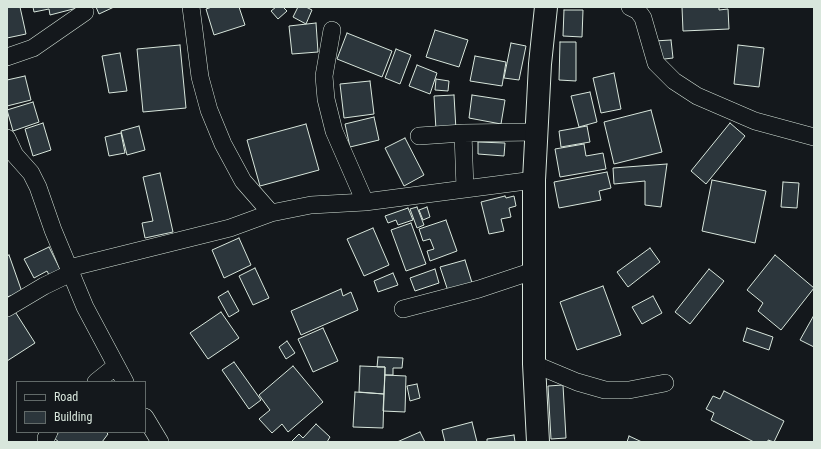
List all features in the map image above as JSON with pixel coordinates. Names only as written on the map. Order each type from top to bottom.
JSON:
[{"type":"main road","points":[[538,442],[534,364],[534,180],[540,64],[546,7]]},
{"type":"street","points":[[191,7],[200,77],[209,110],[223,144],[243,181],[271,213]]},
{"type":"street","points":[[630,7],[638,11],[643,18],[656,63],[662,71],[674,81],[697,96],[755,121],[814,137]]},
{"type":"street","points":[[7,57],[33,48],[85,12]]},
{"type":"street","points":[[332,30],[324,76],[326,99],[334,131],[365,202]]},
{"type":"street","points":[[418,136],[463,133],[536,132]]},
{"type":"street","points":[[463,133],[465,189]]},
{"type":"street","points":[[8,143],[15,155],[31,174],[38,187],[53,230],[85,307],[124,381]]},
{"type":"street","points":[[7,308],[70,271],[230,228],[271,213],[312,205],[365,202],[534,180]]},
{"type":"street","points":[[403,309],[479,289],[533,271]]},
{"type":"street","points":[[534,364],[577,382],[604,390],[629,390],[665,383]]},
{"type":"street","points":[[97,381],[116,366]]},
{"type":"street","points":[[146,420],[160,442]]},
{"type":"building","points":[[7,7],[20,7],[26,34],[7,38]]},
{"type":"building","points":[[33,7],[77,8],[50,15],[49,9],[34,12]]},
{"type":"building","points":[[96,7],[114,7],[99,14]]},
{"type":"building","points":[[212,7],[239,7],[245,25],[214,35],[206,9]]},
{"type":"building","points":[[276,7],[283,7],[287,11],[278,19],[271,11]]},
{"type":"building","points":[[298,7],[306,7],[312,10],[306,24],[293,17]]},
{"type":"building","points":[[682,7],[719,7],[719,10],[728,9],[729,29],[683,31]]},
{"type":"building","points":[[564,10],[583,10],[582,37],[563,36]]},
{"type":"building","points":[[316,23],[318,52],[292,54],[289,26]]},
{"type":"building","points":[[435,30],[468,40],[459,67],[426,57]]},
{"type":"building","points":[[347,33],[392,51],[382,77],[337,59]]},
{"type":"building","points":[[671,40],[673,58],[656,60],[654,41]]},
{"type":"building","points":[[560,42],[576,42],[576,81],[559,80]]},
{"type":"building","points":[[511,43],[526,46],[519,80],[504,78]]},
{"type":"building","points":[[180,45],[186,108],[143,112],[137,49]]},
{"type":"building","points":[[738,45],[764,48],[759,87],[734,84]]},
{"type":"building","points":[[396,49],[411,55],[400,84],[385,78]]},
{"type":"building","points":[[120,53],[127,91],[109,93],[102,56]]},
{"type":"building","points":[[475,56],[506,62],[502,86],[470,81]]},
{"type":"building","points":[[417,65],[437,73],[430,94],[409,86]]},
{"type":"building","points":[[614,73],[621,109],[601,113],[593,78]]},
{"type":"building","points":[[25,76],[31,100],[7,106],[7,80]]},
{"type":"building","points":[[436,79],[449,81],[448,91],[435,90]]},
{"type":"building","points":[[370,81],[374,114],[344,118],[340,84]]},
{"type":"building","points":[[590,92],[597,122],[579,127],[571,96]]},
{"type":"building","points":[[454,95],[456,130],[436,130],[434,96]]},
{"type":"building","points":[[472,95],[505,100],[501,124],[469,118]]},
{"type":"building","points":[[33,102],[39,122],[13,131],[7,110]]},
{"type":"building","points":[[651,110],[662,152],[614,164],[604,122]]},
{"type":"building","points":[[374,117],[379,140],[350,147],[345,124]]},
{"type":"building","points":[[43,123],[51,150],[33,156],[25,129]]},
{"type":"building","points":[[730,123],[745,136],[706,184],[691,171]]},
{"type":"building","points":[[306,124],[319,170],[260,186],[247,140]]},
{"type":"building","points":[[139,126],[145,150],[127,155],[121,131]]},
{"type":"building","points":[[587,126],[590,142],[561,147],[559,131]]},
{"type":"building","points":[[121,133],[125,153],[109,156],[105,137]]},
{"type":"building","points":[[405,138],[424,175],[404,186],[385,148]]},
{"type":"building","points":[[478,142],[505,143],[504,156],[478,154]]},
{"type":"building","points":[[584,144],[586,156],[603,153],[606,169],[560,177],[555,149]]},
{"type":"building","points":[[667,164],[661,207],[645,205],[645,181],[614,184],[613,168]]},
{"type":"building","points":[[607,172],[611,188],[599,191],[601,200],[559,208],[554,182]]},
{"type":"building","points":[[160,173],[173,232],[145,238],[142,223],[153,221],[143,177]]},
{"type":"building","points":[[712,180],[766,191],[755,243],[702,231]]},
{"type":"building","points":[[783,182],[799,183],[797,208],[781,207]]},
{"type":"building","points":[[505,196],[506,198],[514,196],[516,206],[509,208],[511,217],[501,219],[504,231],[489,234],[481,202]]},
{"type":"building","points":[[417,207],[424,225],[417,228],[410,209]]},
{"type":"building","points":[[427,207],[430,217],[423,220],[419,210]]},
{"type":"building","points":[[408,208],[413,220],[398,225],[396,220],[388,223],[385,216]]},
{"type":"building","points":[[446,220],[457,251],[430,261],[427,251],[434,249],[430,239],[423,241],[419,229]]},
{"type":"building","points":[[411,223],[426,264],[406,271],[391,230]]},
{"type":"building","points":[[373,228],[389,265],[364,276],[347,239]]},
{"type":"building","points":[[239,238],[251,265],[224,278],[212,250]]},
{"type":"building","points":[[49,247],[62,273],[51,279],[47,271],[34,278],[24,259]]},
{"type":"building","points":[[650,248],[660,262],[628,287],[617,272]]},
{"type":"building","points":[[9,255],[22,292],[7,297],[7,256]]},
{"type":"building","points":[[775,255],[814,288],[781,330],[758,311],[763,303],[747,290]]},
{"type":"building","points":[[465,260],[473,286],[449,294],[440,267]]},
{"type":"building","points":[[255,268],[269,298],[253,305],[239,276]]},
{"type":"building","points":[[435,269],[439,283],[415,291],[410,278]]},
{"type":"building","points":[[709,269],[724,281],[690,324],[675,312]]},
{"type":"building","points":[[393,273],[398,285],[378,292],[374,281]]},
{"type":"building","points":[[603,286],[621,335],[577,350],[560,302]]},
{"type":"building","points":[[341,289],[343,296],[351,292],[358,310],[301,335],[291,311]]},
{"type":"building","points":[[228,291],[239,311],[229,317],[218,297]]},
{"type":"building","points":[[653,296],[662,313],[642,324],[632,307]]},
{"type":"building","points":[[14,310],[35,343],[7,361],[7,314]]},
{"type":"building","points":[[221,312],[239,338],[208,359],[190,333]]},
{"type":"building","points":[[814,315],[814,347],[800,340]]},
{"type":"building","points":[[323,328],[338,361],[313,372],[298,339]]},
{"type":"building","points":[[747,328],[773,337],[769,350],[743,341]]},
{"type":"building","points":[[287,341],[295,353],[286,359],[279,347]]},
{"type":"building","points":[[378,357],[403,358],[402,368],[393,368],[393,375],[385,375],[385,367],[377,367]]},
{"type":"building","points":[[234,362],[261,400],[249,409],[222,370]]},
{"type":"building","points":[[293,366],[323,402],[288,432],[282,424],[272,433],[259,419],[270,410],[259,395]]},
{"type":"building","points":[[360,366],[385,367],[384,394],[359,392]]},
{"type":"building","points":[[385,375],[406,376],[405,412],[383,411]]},
{"type":"building","points":[[417,384],[420,398],[410,401],[407,386]]},
{"type":"building","points":[[563,385],[566,438],[551,439],[548,386]]},
{"type":"building","points":[[724,391],[784,421],[774,442],[768,440],[768,442],[754,442],[711,420],[714,413],[706,409],[713,396],[720,399]]},
{"type":"building","points":[[355,392],[384,394],[383,428],[353,427]]},
{"type":"building","points":[[472,422],[477,442],[445,442],[442,430]]},
{"type":"building","points":[[316,424],[330,437],[327,442],[291,442],[299,434],[303,438]]},
{"type":"building","points":[[420,432],[425,442],[397,442]]},
{"type":"building","points":[[58,433],[108,434],[102,442],[59,442],[54,438]]},
{"type":"building","points":[[514,435],[515,442],[487,442],[487,439]]},
{"type":"building","points":[[629,436],[642,442],[627,442]]}]
